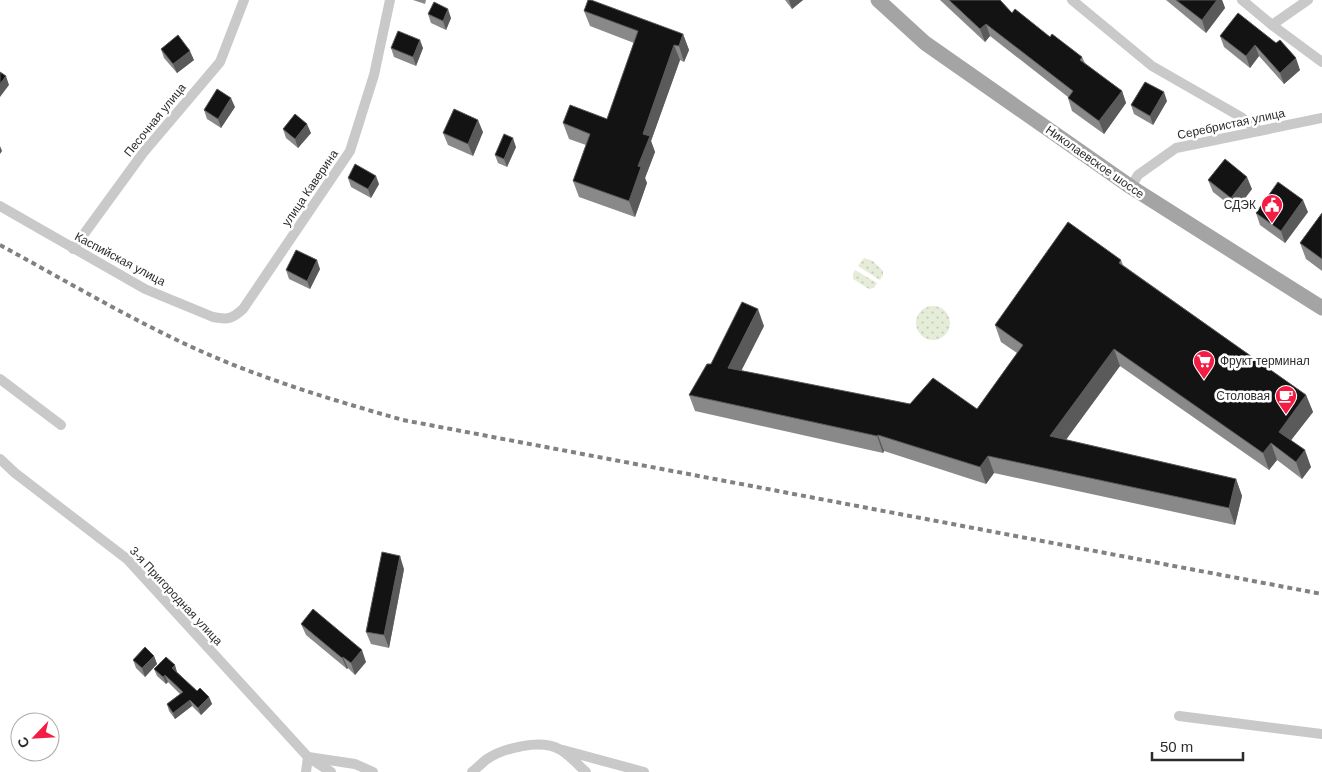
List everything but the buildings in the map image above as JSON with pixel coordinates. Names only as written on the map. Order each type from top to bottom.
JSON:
[{"type":"main road","name":"Николаевское шоссе","points":[[878,0],[926,43],[1130,187],[1322,308]]},
{"type":"street","name":"Песочная улица","points":[[73,249],[143,153],[220,62],[244,0]]},
{"type":"street","name":"улица Каверина","points":[[234,317],[243,308],[350,151],[374,75],[390,0]]},
{"type":"street","points":[[1072,0],[1152,66],[1241,117],[1259,131]]},
{"type":"street","points":[[1242,0],[1322,62]]},
{"type":"street","points":[[1272,25],[1308,0]]},
{"type":"street","name":"Серебристая улица","points":[[1130,187],[1138,175],[1176,148],[1322,118]]},
{"type":"street","name":"Каспийская улица","points":[[0,206],[145,289],[212,317],[223,319],[234,317]]},
{"type":"street","points":[[0,379],[61,425]]},
{"type":"street","name":"3-я Пригородная улица","points":[[0,459],[15,473],[127,560],[308,757],[331,772]]},
{"type":"street","points":[[1179,716],[1322,734]]},
{"type":"street","points":[[472,772],[487,759],[500,752],[521,746],[537,745],[560,749],[644,772]]},
{"type":"street","points":[[560,749],[586,772]]},
{"type":"street","points":[[306,772],[308,757],[356,764],[373,772]]},
{"type":"green space","points":[[864,258],[873,261],[883,271],[880,280],[858,266]]},
{"type":"green space","points":[[855,270],[877,283],[874,288],[869,289],[853,279]]},
{"type":"green space","points":[[933,306],[945,311],[950,323],[945,335],[933,340],[921,335],[916,323],[921,311]]},
{"type":"railway","points":[[0,245],[127,315],[205,353],[328,398],[403,420],[1322,594]]},
{"type":"place","name":"СДЭК","points":[[1272,224]]},
{"type":"place","name":"Фрукт терминал","points":[[1204,380]]},
{"type":"place","name":"Столовая","points":[[1286,415]]}]
